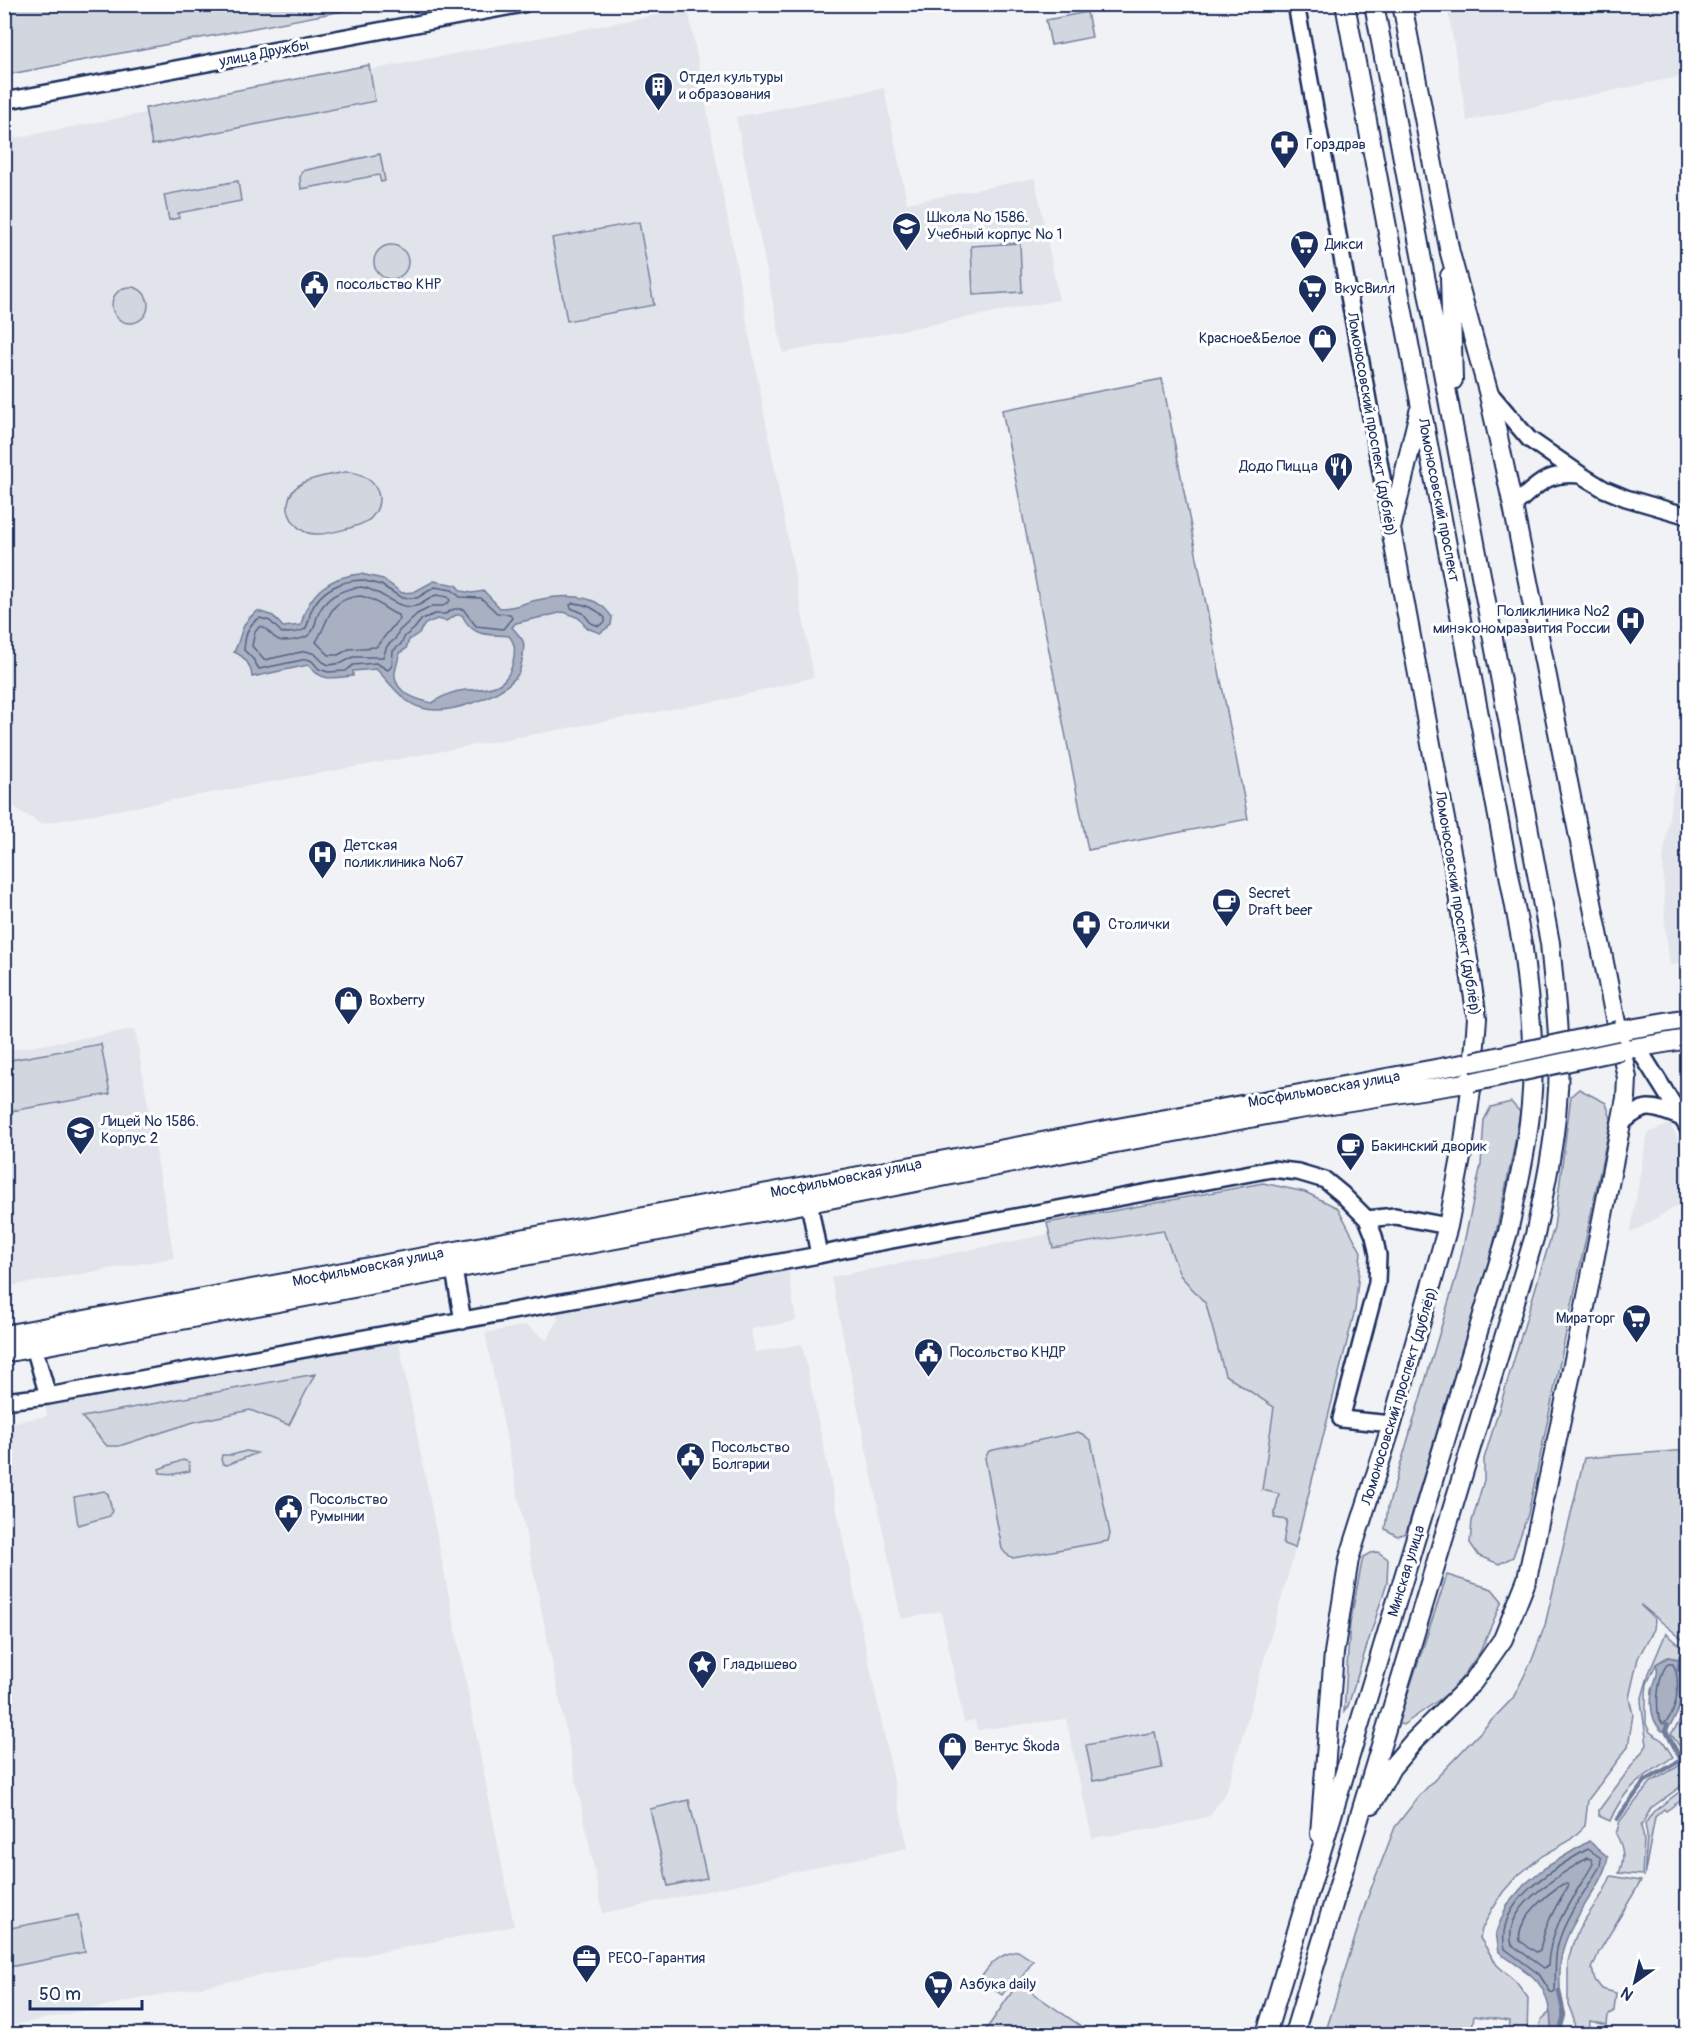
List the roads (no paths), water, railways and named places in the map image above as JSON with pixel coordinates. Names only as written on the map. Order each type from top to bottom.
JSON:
[{"type":"main road","name":"Ломоносовский проспект","points":[[1345,4],[1523,949],[1531,1021],[1531,1104]]},
{"type":"main road","name":"Ломоносовский проспект","points":[[1374,4],[1550,943],[1557,1018],[1557,1104]]},
{"type":"main road","points":[[1344,1869],[1374,1800],[1391,1768],[1414,1741],[1473,1682],[1503,1639],[1527,1579],[1581,1327],[1621,1124],[1626,1098],[1630,1049],[1618,1031],[1513,506],[1488,391],[1450,253],[1402,4]]},
{"type":"main road","points":[[1450,253],[1455,435]]},
{"type":"main road","points":[[1391,529],[1421,405]]},
{"type":"main road","name":"Ломоносовский проспект (дублёр)","points":[[1318,1867],[1334,1653],[1349,1559],[1392,1424],[1449,1226],[1464,1142],[1477,1018],[1458,891],[1391,529]]},
{"type":"main road","name":"Мосфильмовская улица","points":[[4,1335],[339,1282],[577,1238],[1688,1019]]},
{"type":"main road","name":"Мосфильмовская улица","points":[[4,1353],[339,1282],[454,1270],[577,1238],[809,1203],[1018,1161],[1293,1110],[1472,1082],[1688,1039]]},
{"type":"main road","name":"Минская улица","points":[[1266,2034],[1508,1232],[1522,1168],[1531,1104]]},
{"type":"main road","name":"Минская улица","points":[[1294,2034],[1535,1235],[1549,1170],[1557,1104]]},
{"type":"street","name":"улица Дружбы","points":[[4,101],[523,4]]},
{"type":"street","name":"Ломоносовский проспект (дублёр)","points":[[1296,4],[1391,529]]},
{"type":"street","points":[[1488,391],[1529,439],[1581,475],[1604,489],[1626,498],[1688,516]]},
{"type":"street","points":[[1513,506],[1545,478],[1556,475],[1581,475]]},
{"type":"street","points":[[1630,1049],[1684,1123]]},
{"type":"street","points":[[1621,1124],[1633,1113],[1643,1108],[1660,1110],[1684,1123]]},
{"type":"street","points":[[4,1401],[48,1396],[464,1321],[1272,1169],[1298,1172],[1325,1180],[1367,1219],[1378,1255],[1377,1283],[1341,1419],[1392,1424]]},
{"type":"street","points":[[809,1203],[819,1256]]},
{"type":"street","points":[[1367,1219],[1395,1216],[1449,1226]]},
{"type":"street","points":[[454,1270],[464,1321]]},
{"type":"street","points":[[34,1347],[48,1396]]},
{"type":"water","points":[[361,574],[383,579],[402,593],[414,592],[434,581],[456,585],[461,591],[472,593],[484,591],[500,608],[553,597],[579,597],[603,607],[612,617],[611,625],[600,633],[587,628],[579,618],[564,612],[516,623],[512,627],[524,645],[521,667],[517,675],[508,684],[486,698],[459,707],[433,710],[408,702],[376,669],[353,671],[353,676],[328,678],[318,674],[308,665],[252,677],[247,662],[234,652],[248,620],[258,611],[273,616],[283,627],[301,625],[304,614],[315,595],[330,583],[350,575]],"holes":[[[456,615],[462,615],[476,631],[488,635],[509,636],[514,645],[514,655],[506,678],[496,686],[457,691],[432,703],[404,692],[396,682],[395,676],[399,653],[406,649],[409,640],[419,633],[425,624],[437,619],[446,621]]]},
{"type":"water","points":[[1668,1657],[1678,1659],[1683,1687],[1676,1715],[1666,1731],[1662,1731],[1653,1718],[1651,1697],[1657,1674],[1656,1664]]},
{"type":"water","points":[[1589,1841],[1608,1857],[1601,1878],[1575,1921],[1565,1943],[1560,1970],[1562,2029],[1561,2034],[1551,2034],[1550,2011],[1546,1996],[1533,1977],[1499,1952],[1496,1932],[1507,1905],[1525,1884],[1543,1869]]},
{"type":"waterway","points":[[1679,1670],[1680,1659],[1686,1646],[1688,1647]]},
{"type":"waterway","points":[[1667,1725],[1666,1731],[1681,1760]]},
{"type":"waterway","points":[[1617,1819],[1645,1781],[1688,1756]]},
{"type":"waterway","points":[[1559,1991],[1564,2015],[1559,2034]]},
{"type":"place","name":"Отдел культуры и образования","points":[[658,112]]},
{"type":"place","name":"Горздрав","points":[[1285,170]]},
{"type":"place","name":"Школа № 1586. Учебный корпус № 1","points":[[906,252]]},
{"type":"place","name":"Дикси","points":[[1304,270]]},
{"type":"place","name":"посольство КНР","points":[[315,310]]},
{"type":"place","name":"ВкусВилл","points":[[1313,314]]},
{"type":"place","name":"Красное&Белое","points":[[1322,364]]},
{"type":"place","name":"Додо Пицца","points":[[1339,492]]},
{"type":"place","name":"Поликлиника №2 минэкономразвития России","points":[[1631,646]]},
{"type":"place","name":"Детская поликлиника №67","points":[[323,880]]},
{"type":"place","name":"Secret Draft beer","points":[[1227,928]]},
{"type":"place","name":"Столички","points":[[1087,950]]},
{"type":"place","name":"Boxberry","points":[[348,1026]]},
{"type":"place","name":"Лицей № 1586. Корпус 2","points":[[80,1156]]},
{"type":"place","name":"Бакинский дворик","points":[[1350,1172]]},
{"type":"place","name":"Мираторг","points":[[1636,1344]]},
{"type":"place","name":"Посольство КНДР","points":[[929,1378]]},
{"type":"place","name":"Посольство Болгарии","points":[[691,1482]]},
{"type":"place","name":"Посольство Румынии","points":[[289,1534]]},
{"type":"place","name":"Гладышево","points":[[702,1690]]},
{"type":"place","name":"Вентус Škoda","points":[[953,1772]]},
{"type":"place","name":"РЕСО-Гарантия","points":[[587,1984]]},
{"type":"place","name":"Азбука daily","points":[[938,2010]]}]
